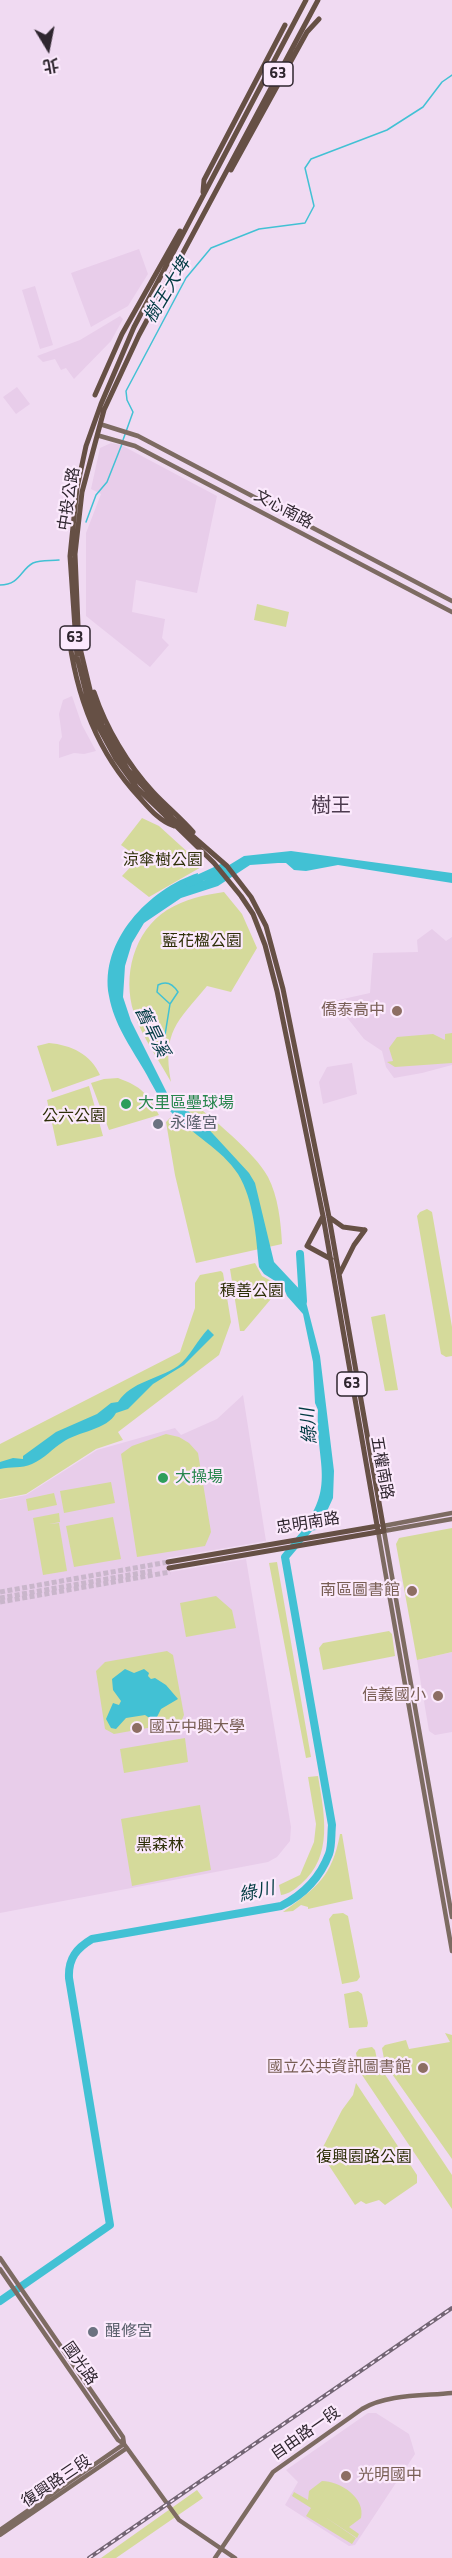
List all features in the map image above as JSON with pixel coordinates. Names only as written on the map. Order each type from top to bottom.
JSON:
[{"type":"main road","name":"中投公路","points":[[280,990],[253,914],[229,880],[123,770],[94,717],[77,657],[70,556],[77,488],[86,446],[101,404],[134,327],[306,0]]},
{"type":"main road","name":"中投公路","points":[[280,990],[272,943],[259,910],[227,866],[173,819],[128,770],[102,724],[93,702],[81,652],[75,554],[82,492],[104,410],[139,335],[318,0]]},
{"type":"main road","points":[[218,189],[237,160],[308,32],[319,19]]},
{"type":"main road","points":[[202,196],[204,180],[285,25]]},
{"type":"main road","points":[[95,395],[122,334],[174,240],[190,218]]},
{"type":"main road","points":[[114,397],[123,374],[200,224]]},
{"type":"main road","name":"文心南路","points":[[103,425],[138,436],[452,600]]},
{"type":"main road","name":"文心南路","points":[[100,435],[135,446],[452,612]]},
{"type":"main road","points":[[68,629],[72,668],[83,703],[102,747],[147,807],[163,822],[175,826]]},
{"type":"main road","points":[[83,629],[84,651],[97,702],[132,766],[153,792],[201,842]]},
{"type":"main road","name":"五權南路","points":[[280,990],[339,1275],[452,1951]]},
{"type":"main road","points":[[331,1259],[307,1246],[326,1217],[343,1227],[365,1230],[354,1245],[339,1275]]},
{"type":"main road","name":"五權南路","points":[[326,1217],[331,1259],[452,1917]]},
{"type":"main road","name":"忠明南路","points":[[452,1513],[380,1529],[297,1545],[274,1546],[249,1557],[169,1565],[313,1538],[380,1529],[452,1519]]},
{"type":"main road","points":[[0,2258],[15,2285]]},
{"type":"main road","points":[[0,2269],[15,2285]]},
{"type":"main road","name":"國光路","points":[[15,2285],[118,2440],[126,2446],[179,2520],[235,2558]]},
{"type":"main road","name":"自由路一段","points":[[215,2558],[273,2472],[362,2409],[373,2402],[386,2399],[452,2393]]},
{"type":"main road","name":"復興路三段","points":[[0,2530],[126,2446]]},
{"type":"main road","name":"復興路三段","points":[[0,2535],[126,2446]]},
{"type":"shaded area","points":[[139,249],[148,274],[128,306],[91,327],[71,273]]},
{"type":"shaded area","points":[[35,286],[53,345],[40,349],[22,290]]},
{"type":"shaded area","points":[[120,316],[123,319],[111,341],[74,379],[66,368],[61,370],[55,359],[43,362],[37,356],[80,340]]},
{"type":"shaded area","points":[[17,387],[30,404],[16,414],[3,397]]},
{"type":"shaded area","points":[[111,443],[121,445],[217,496],[197,593],[136,580],[132,612],[165,619],[162,638],[169,645],[150,667],[86,616],[86,533],[101,494],[91,489],[100,448]]},
{"type":"shaded area","points":[[72,696],[82,725],[96,751],[84,754],[74,753],[59,758],[59,742],[62,737],[59,714],[63,700]]},
{"type":"shaded area","name":"僑泰高中","points":[[432,929],[446,941],[452,937],[452,1065],[394,1078],[386,1067],[382,1051],[364,1039],[334,1001],[370,993],[373,953],[418,952],[417,940]]},
{"type":"shaded area","points":[[352,1063],[357,1094],[323,1104],[319,1082],[327,1067]]},
{"type":"shaded area","name":"國立中興大學","points":[[243,1395],[266,1541],[167,1558],[170,1572],[246,1559],[291,1827],[290,1841],[277,1857],[268,1862],[0,1913],[0,1500],[26,1495],[97,1450],[175,1428],[181,1435],[217,1419]]},
{"type":"shaded area","name":"信義國小","points":[[452,1652],[452,1732],[435,1735],[429,1731],[417,1660]]},
{"type":"shaded area","name":"光明國中","points":[[368,2413],[376,2413],[409,2434],[415,2454],[355,2545],[349,2546],[285,2505],[298,2482],[286,2470]]},
{"type":"green space","points":[[257,604],[289,612],[286,627],[254,620]]},
{"type":"green space","name":"涼傘樹公園","points":[[142,818],[159,826],[203,866],[149,897],[122,876],[139,858],[121,845]]},
{"type":"green space","name":"藍花楹公園","points":[[224,892],[242,914],[257,948],[231,992],[207,986],[180,1019],[174,1029],[169,1051],[171,1082],[137,1022],[131,999],[130,970],[139,942],[156,919],[181,903]]},
{"type":"green space","points":[[452,1033],[452,1063],[395,1067],[387,1062],[393,1061],[389,1048],[397,1037],[433,1034],[445,1040],[445,1034]]},
{"type":"green space","points":[[49,1043],[72,1048],[86,1056],[100,1075],[52,1092],[37,1046]]},
{"type":"green space","name":"大里區壘球場","points":[[118,1078],[133,1084],[143,1092],[159,1115],[109,1130],[91,1083]]},
{"type":"green space","name":"公六公園","points":[[89,1086],[103,1136],[57,1146],[47,1100]]},
{"type":"green space","points":[[189,1099],[243,1146],[262,1167],[274,1192],[282,1244],[196,1263],[175,1175],[166,1122]]},
{"type":"green space","points":[[427,1209],[432,1212],[452,1327],[452,1356],[446,1357],[441,1354],[417,1216]]},
{"type":"green space","name":"積善公園","points":[[255,1263],[262,1276],[277,1284],[276,1293],[244,1331],[240,1331],[230,1269]]},
{"type":"green space","points":[[221,1271],[231,1322],[219,1355],[118,1432],[123,1440],[96,1449],[26,1494],[0,1499],[0,1444],[180,1352],[195,1308],[195,1283],[200,1275]]},
{"type":"green space","points":[[385,1314],[398,1390],[385,1391],[371,1317]]},
{"type":"green space","name":"大操場","points":[[166,1434],[179,1437],[189,1443],[198,1453],[211,1532],[205,1546],[137,1557],[121,1454],[132,1446]]},
{"type":"green space","points":[[111,1482],[115,1503],[64,1513],[60,1491]]},
{"type":"green space","points":[[54,1493],[57,1505],[28,1511],[26,1499]]},
{"type":"green space","points":[[59,1513],[60,1522],[49,1524],[59,1523],[67,1571],[43,1575],[33,1518]]},
{"type":"green space","points":[[113,1517],[121,1559],[74,1567],[66,1526]]},
{"type":"green space","points":[[452,1528],[452,1652],[417,1660],[396,1544],[399,1538]]},
{"type":"green space","points":[[277,1562],[311,1757],[306,1758],[269,1563]]},
{"type":"green space","points":[[216,1596],[232,1610],[236,1628],[186,1637],[180,1603]]},
{"type":"green space","points":[[389,1631],[392,1634],[395,1656],[323,1670],[319,1648],[323,1643]]},
{"type":"green space","points":[[167,1651],[173,1655],[184,1715],[181,1722],[114,1734],[105,1729],[96,1671],[105,1662]]},
{"type":"green space","points":[[185,1738],[188,1762],[124,1773],[120,1749]]},
{"type":"green space","points":[[318,1776],[323,1805],[324,1833],[318,1861],[301,1884],[281,1895],[279,1885],[300,1875],[314,1842],[316,1824],[308,1777]]},
{"type":"green space","name":"黑森林","points":[[200,1805],[211,1870],[132,1886],[121,1819]]},
{"type":"green space","points":[[340,1834],[342,1834],[353,1899],[308,1909],[301,1905],[293,1911],[283,1912],[321,1880],[337,1849]]},
{"type":"green space","points":[[343,1913],[348,1916],[360,1977],[357,1981],[342,1984],[329,1919],[333,1914]]},
{"type":"green space","points":[[358,1991],[362,1994],[368,2023],[367,2027],[349,2028],[344,1994]]},
{"type":"green space","points":[[445,2033],[452,2035],[452,2159],[385,2064],[382,2048],[385,2045],[406,2040],[409,2049],[450,2042]]},
{"type":"green space","points":[[372,2047],[375,2050],[378,2064],[452,2175],[452,2209],[360,2072],[356,2053],[359,2049]]},
{"type":"green space","name":"復興園路公園","points":[[356,2083],[417,2175],[417,2183],[385,2205],[379,2200],[366,2204],[361,2201],[355,2205],[324,2158],[323,2147],[342,2110],[353,2095]]},
{"type":"green space","points":[[322,2481],[344,2487],[360,2504],[361,2518],[349,2527],[359,2534],[357,2538],[325,2517],[356,2538],[352,2544],[306,2516],[311,2508],[292,2496],[294,2492],[308,2500],[309,2491]]},
{"type":"green space","points":[[197,2490],[203,2498],[116,2558],[101,2558]]},
{"type":"water","name":"舊旱溪","points":[[291,851],[452,873],[452,883],[338,865],[306,871],[294,870],[286,863],[250,865],[218,886],[181,898],[144,923],[132,943],[125,966],[123,997],[131,1021],[168,1095],[202,1122],[249,1173],[255,1183],[274,1262],[304,1294],[320,1356],[334,1471],[333,1498],[322,1522],[316,1530],[298,1533],[318,1502],[322,1474],[313,1362],[303,1314],[287,1296],[283,1286],[264,1274],[259,1267],[251,1207],[238,1174],[224,1157],[167,1108],[156,1092],[128,1043],[111,1006],[108,976],[112,956],[120,937],[131,920],[162,891],[198,873],[197,881],[203,881],[244,856]]},
{"type":"water","points":[[208,1329],[214,1335],[184,1365],[153,1384],[128,1409],[116,1413],[112,1419],[99,1427],[63,1442],[32,1464],[0,1469],[0,1462],[13,1458],[23,1459],[23,1456],[56,1432],[97,1414],[111,1403],[118,1402],[130,1389],[178,1366]]},
{"type":"water","points":[[125,1669],[134,1673],[144,1669],[149,1673],[148,1676],[151,1679],[155,1678],[166,1685],[178,1699],[161,1709],[157,1717],[151,1719],[145,1715],[126,1718],[116,1729],[111,1728],[106,1719],[113,1703],[119,1705],[121,1701],[113,1690],[112,1679]]},
{"type":"waterway","name":"樹王大埤","points":[[123,440],[133,412],[127,400],[126,391],[186,278],[211,248],[259,229],[305,223],[314,206],[305,168],[311,159],[387,130],[423,107],[442,82],[452,75]]},
{"type":"waterway","name":"樹王大埤","points":[[86,522],[96,495],[107,482],[122,444]]},
{"type":"waterway","name":"樹王大埤","points":[[0,585],[16,580],[33,563],[59,560]]},
{"type":"waterway","name":"舊旱溪","points":[[189,883],[224,867]]},
{"type":"waterway","points":[[165,1035],[170,1004],[178,992],[170,984],[158,985],[157,992],[170,1004]]},
{"type":"waterway","name":"綠川","points":[[300,1254],[303,1301]]},
{"type":"waterway","name":"綠川","points":[[0,2301],[110,2225],[69,1978],[74,1954],[92,1939],[281,1906],[297,1897],[310,1885],[321,1871],[329,1854],[332,1825],[285,1557],[311,1526]]},
{"type":"tunnel","points":[[0,1592],[168,1562]]},
{"type":"tunnel","points":[[0,1598],[152,1571]]},
{"type":"tunnel","points":[[0,1602],[170,1572]]},
{"type":"railway","points":[[89,2558],[452,2308]]},
{"type":"place","name":"僑泰高中","points":[[397,1011]]},
{"type":"place","name":"大里區壘球場","points":[[126,1104]]},
{"type":"place","name":"永隆宮","points":[[158,1124]]},
{"type":"place","name":"大操場","points":[[163,1478]]},
{"type":"place","name":"南區圖書館","points":[[412,1591]]},
{"type":"place","name":"信義國小","points":[[438,1696]]},
{"type":"place","name":"國立中興大學","points":[[137,1728]]},
{"type":"place","name":"國立公共資訊圖書館","points":[[423,2068]]},
{"type":"place","name":"醒修宮","points":[[93,2332]]},
{"type":"place","name":"光明國中","points":[[346,2476]]},
{"type":"district","name":"樹王","points":[[331,807]]}]
